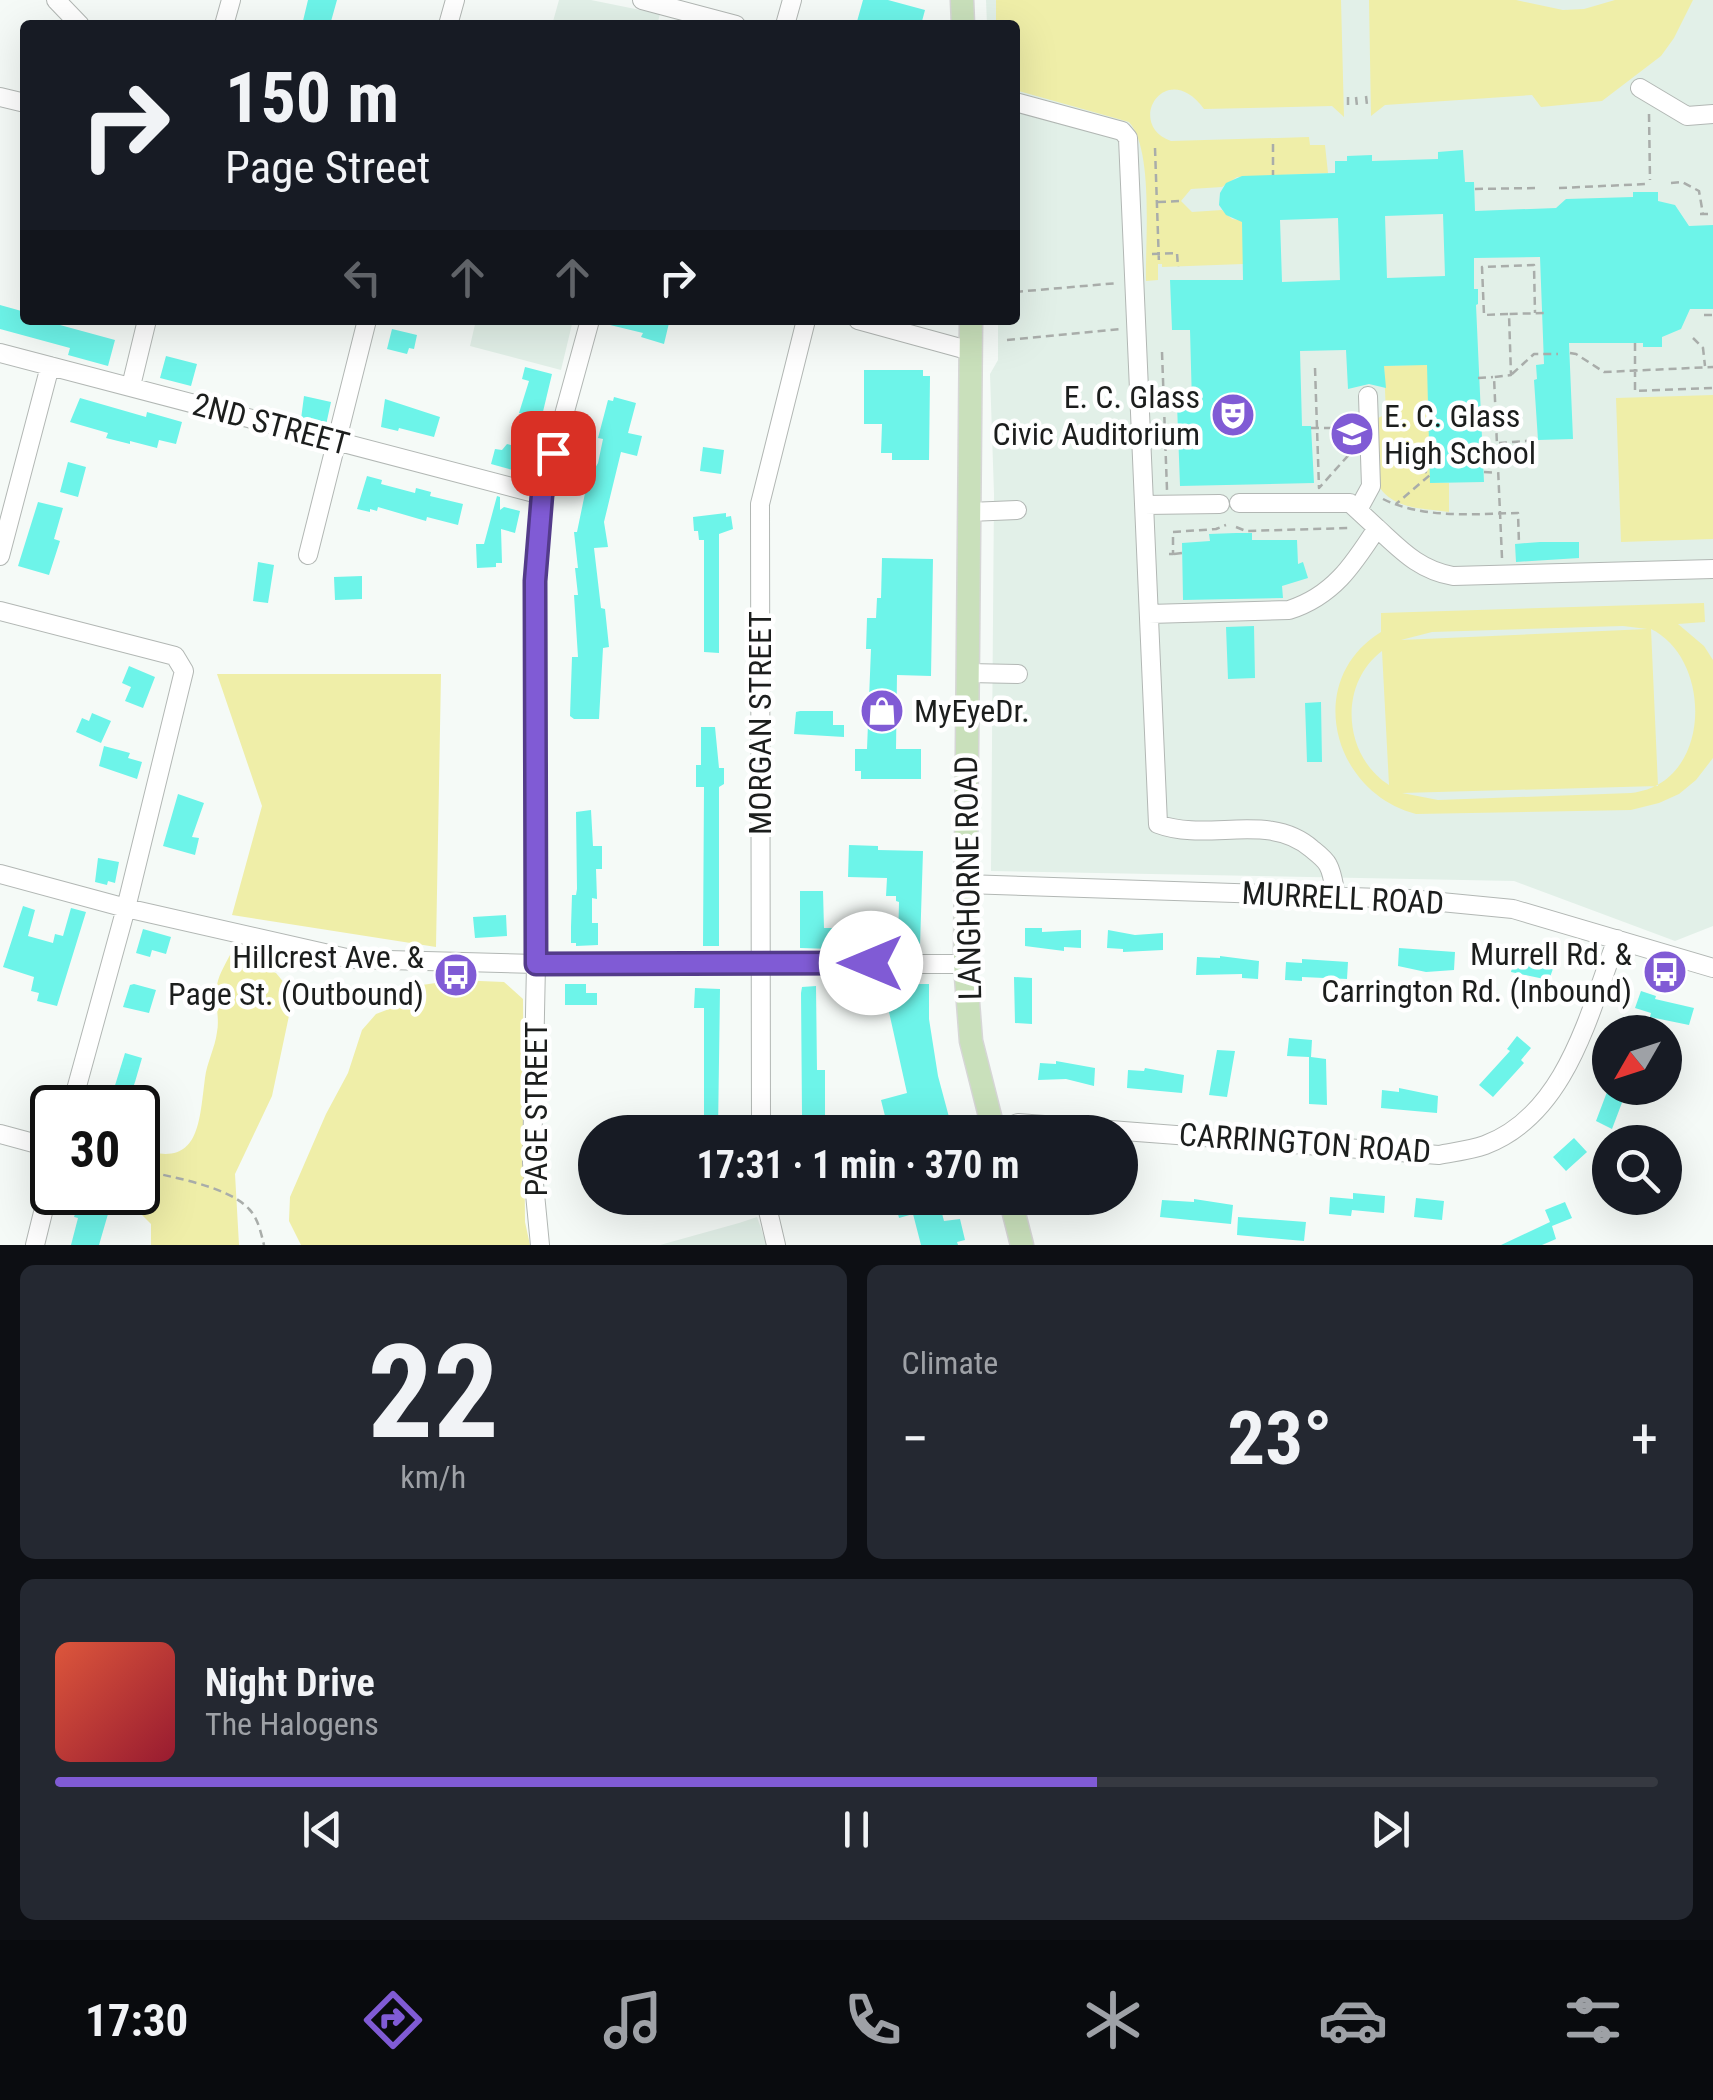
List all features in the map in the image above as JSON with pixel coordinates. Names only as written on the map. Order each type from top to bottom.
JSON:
[{"type":"main road","name":"LANGHORNE ROAD","points":[[971,325],[965,964],[971,1040],[990,1115]]},
{"type":"main road","points":[[1014,1215],[1022,1245]]},
{"type":"street","points":[[56,0],[75,20]]},
{"type":"street","points":[[642,0],[714,20]]},
{"type":"street","points":[[1640,88],[1687,116],[1713,114]]},
{"type":"street","points":[[1020,103],[1122,130],[1128,138],[1158,824],[1193,833],[1284,833],[1306,844],[1328,863],[1336,896]]},
{"type":"street","points":[[131,386],[146,325]]},
{"type":"street","points":[[308,555],[367,325]]},
{"type":"street","name":"PAGE STREET","points":[[540,1245],[532,1163],[535,581],[542,495],[589,325]]},
{"type":"street","name":"MORGAN STREET","points":[[761,1115],[760,504],[805,325]]},
{"type":"street","points":[[876,325],[972,351]]},
{"type":"street","name":"2ND STREET","points":[[0,354],[542,495]]},
{"type":"street","points":[[0,556],[50,366]]},
{"type":"street","points":[[1368,396],[1364,436],[1371,486],[1364,500],[1376,528],[1418,565],[1452,576],[1713,569]]},
{"type":"street","points":[[1144,505],[1364,500]]},
{"type":"street","points":[[970,512],[1018,510]]},
{"type":"street","points":[[1149,614],[1289,610],[1306,605],[1347,574],[1376,528]]},
{"type":"street","points":[[0,611],[176,656],[184,671],[77,1085]]},
{"type":"street","points":[[968,673],[1018,674]]},
{"type":"street","points":[[0,874],[126,908],[351,959],[536,964],[965,964]]},
{"type":"street","name":"MURRELL ROAD","points":[[965,884],[1410,899],[1514,909],[1713,968]]},
{"type":"street","name":"CARRINGTON ROAD","points":[[1138,1132],[1439,1155],[1486,1144],[1526,1122],[1557,1086],[1617,939]]},
{"type":"street","points":[[0,1134],[30,1142]]},
{"type":"street","points":[[34,1245],[42,1215]]},
{"type":"street","points":[[769,1215],[776,1245]]},
{"type":"path","points":[[1356,96],[1356,106]]},
{"type":"path","points":[[1366,96],[1367,106]]},
{"type":"path","points":[[1348,97],[1348,106]]},
{"type":"path","points":[[1558,188],[1649,182],[1649,114]]},
{"type":"path","points":[[1273,144],[1273,175]]},
{"type":"path","points":[[1156,148],[1160,264]]},
{"type":"path","points":[[1671,183],[1682,182],[1699,191],[1701,214],[1713,214]]},
{"type":"path","points":[[1144,188],[1157,187]]},
{"type":"path","points":[[1475,189],[1535,188]]},
{"type":"path","points":[[1157,202],[1181,201]]},
{"type":"path","points":[[1144,214],[1158,214]]},
{"type":"path","points":[[1145,241],[1159,240]]},
{"type":"path","points":[[1145,254],[1177,253],[1178,267]]},
{"type":"path","points":[[1535,314],[1536,256]]},
{"type":"path","points":[[1534,265],[1482,268],[1484,316],[1544,313]]},
{"type":"path","points":[[1020,292],[1125,283]]},
{"type":"path","points":[[1509,314],[1511,375]]},
{"type":"path","points":[[1704,315],[1713,315]]},
{"type":"path","points":[[1007,340],[1128,328]]},
{"type":"path","points":[[1694,338],[1704,348],[1705,368]]},
{"type":"path","points":[[1635,343],[1635,391],[1713,388]]},
{"type":"path","points":[[1162,352],[1168,494]]},
{"type":"path","points":[[1478,378],[1511,375],[1534,354],[1558,354]]},
{"type":"path","points":[[1570,354],[1604,372],[1713,368]]},
{"type":"path","points":[[1315,368],[1318,488],[1364,436]]},
{"type":"path","points":[[1494,377],[1501,553]]},
{"type":"path","points":[[1314,428],[1364,436],[1430,475],[1395,506]]},
{"type":"path","points":[[1164,437],[1178,436]]},
{"type":"path","points":[[1498,443],[1538,440]]},
{"type":"path","points":[[1484,472],[1499,474]]},
{"type":"path","points":[[1364,500],[1432,513],[1518,513],[1519,544]]},
{"type":"path","points":[[1183,553],[1171,554],[1173,532],[1216,530],[1226,525]]},
{"type":"path","points":[[1236,527],[1376,528]]},
{"type":"path","points":[[160,1176],[217,1190],[248,1207],[264,1245]]},
{"type":"shaded area","points":[[559,0],[591,0],[660,14],[658,20],[553,20]]},
{"type":"shaded area","name":"E. C. Glass High School","points":[[986,0],[1713,0],[1713,926],[1675,941],[1514,881],[991,871],[994,494],[990,374],[998,360],[998,325],[1020,325],[1020,20],[987,20]]},
{"type":"shaded area","points":[[996,0],[1341,0],[1344,117],[1332,106],[1204,109],[1190,95],[1176,90],[1164,92],[1151,110],[1151,122],[1157,133],[1171,141],[1309,137],[1310,145],[1325,145],[1328,173],[1237,177],[1222,187],[1191,189],[1181,201],[1192,212],[1222,210],[1232,219],[1245,221],[1243,264],[1158,264],[1158,280],[1146,281],[1145,174],[1137,135],[1129,122],[1020,91],[1020,20],[996,20]]},
{"type":"shaded area","points":[[1369,0],[1516,0],[1563,10],[1615,0],[1693,0],[1661,56],[1602,101],[1541,107],[1532,95],[1385,105],[1371,116]]},
{"type":"shaded area","points":[[475,325],[572,325],[561,370],[470,346]]},
{"type":"shaded area","points":[[1446,364],[1430,483],[1449,483],[1449,512],[1409,506],[1384,493],[1378,485],[1376,419],[1386,414],[1384,366]]},
{"type":"shaded area","points":[[1713,395],[1713,539],[1621,542],[1616,398]]},
{"type":"shaded area","points":[[1704,603],[1705,622],[1678,624],[1704,646],[1713,660],[1713,758],[1679,794],[1631,810],[1416,814],[1387,802],[1364,783],[1347,759],[1338,733],[1336,705],[1342,678],[1357,653],[1381,632],[1381,613]],"holes":[[[1623,626],[1647,629],[1401,640],[1432,632]],[[1651,629],[1671,644],[1686,666],[1694,692],[1695,719],[1690,745],[1677,768],[1658,785]],[[1382,651],[1389,785],[1362,756],[1355,739],[1353,700],[1368,665]],[[1653,786],[1631,793],[1438,800],[1402,793]]]},
{"type":"shaded area","points":[[217,674],[441,674],[436,947],[232,915],[262,806]]},
{"type":"shaded area","points":[[233,949],[256,967],[276,973],[290,990],[290,1011],[272,1096],[235,1174],[239,1245],[151,1245],[151,1224],[142,1215],[160,1215],[160,1153],[185,1148],[198,1126],[217,1032],[216,997],[222,971]]},
{"type":"shaded area","points":[[456,980],[504,982],[523,999],[525,1222],[530,1245],[301,1245],[289,1221],[290,1197],[348,1073],[362,1030],[376,1014],[397,1006],[422,985]]},
{"type":"shaded area","points":[[757,1217],[767,1245],[660,1245],[739,1223]]},
{"type":"building","points":[[308,0],[337,0],[331,20],[303,20]]},
{"type":"building","points":[[863,0],[888,0],[925,10],[922,20],[857,20]]},
{"type":"building","points":[[1463,150],[1465,182],[1474,182],[1475,211],[1556,208],[1566,199],[1633,197],[1633,192],[1658,192],[1658,201],[1675,205],[1689,226],[1713,225],[1713,309],[1690,309],[1681,329],[1662,337],[1662,347],[1643,347],[1643,343],[1569,343],[1573,439],[1538,440],[1534,380],[1536,365],[1544,364],[1540,257],[1474,258],[1484,482],[1430,483],[1427,365],[1384,366],[1386,388],[1369,384],[1348,389],[1346,350],[1300,351],[1302,426],[1311,426],[1314,483],[1180,486],[1177,404],[1192,404],[1190,330],[1172,330],[1170,280],[1243,280],[1242,222],[1226,215],[1219,205],[1226,183],[1242,176],[1335,173],[1335,161],[1347,161],[1347,156],[1372,155],[1372,161],[1438,159],[1438,152]],"holes":[[[1443,214],[1445,276],[1387,278],[1385,216]],[[1338,218],[1340,280],[1282,282],[1280,220]]]},
{"type":"building","points":[[0,305],[20,311],[20,325],[60,325],[115,340],[108,366],[68,355],[70,348],[0,329]]},
{"type":"building","points":[[610,325],[669,325],[664,344],[641,337],[643,333]]},
{"type":"building","points":[[392,329],[417,335],[414,349],[409,348],[407,354],[387,349]]},
{"type":"building","points":[[166,356],[197,364],[191,386],[160,378]]},
{"type":"building","points":[[525,367],[552,374],[541,420],[519,413],[529,381],[522,379]]},
{"type":"building","points":[[864,370],[923,370],[923,376],[930,376],[929,460],[892,460],[892,453],[881,453],[882,424],[864,424]]},
{"type":"building","points":[[304,396],[331,402],[326,425],[301,419]]},
{"type":"building","points":[[614,397],[636,403],[628,433],[642,436],[637,456],[621,452],[604,522],[608,547],[594,548],[609,647],[603,648],[599,719],[574,719],[570,716],[572,657],[578,657],[574,595],[578,595],[578,568],[574,532],[590,469],[594,470],[598,463],[603,439],[598,438],[608,400],[613,401]]},
{"type":"building","points":[[80,398],[146,417],[147,412],[182,422],[176,444],[159,440],[157,448],[130,444],[70,422]]},
{"type":"building","points":[[385,399],[440,417],[434,437],[381,427]]},
{"type":"building","points":[[507,444],[530,450],[523,473],[491,464],[495,449],[502,450]]},
{"type":"building","points":[[703,447],[724,450],[721,474],[700,471]]},
{"type":"building","points":[[68,462],[86,467],[78,497],[60,492]]},
{"type":"building","points":[[367,476],[382,480],[381,484],[415,493],[416,488],[431,492],[430,496],[463,504],[458,525],[427,517],[426,521],[378,507],[370,512],[357,509]]},
{"type":"building","points":[[497,496],[500,510],[504,507],[520,511],[515,533],[501,529],[502,563],[477,568],[476,544],[484,544]]},
{"type":"building","points":[[38,502],[63,508],[54,539],[60,541],[49,575],[18,566]]},
{"type":"building","points":[[726,513],[726,517],[731,516],[733,529],[719,534],[719,653],[704,652],[704,540],[699,540],[698,531],[694,531],[693,517]]},
{"type":"building","points":[[1252,533],[1252,540],[1297,540],[1298,564],[1303,562],[1308,578],[1282,586],[1283,598],[1183,600],[1182,543],[1210,541],[1209,534]]},
{"type":"building","points":[[1579,542],[1579,558],[1516,562],[1515,544]]},
{"type":"building","points":[[882,558],[933,559],[931,676],[897,675],[896,749],[921,749],[921,779],[861,779],[861,771],[855,771],[855,749],[867,749],[871,649],[866,649],[867,618],[876,618],[877,598],[881,598]]},
{"type":"building","points":[[258,562],[274,565],[268,603],[253,601]]},
{"type":"building","points":[[362,576],[362,599],[335,600],[334,577]]},
{"type":"building","points":[[1254,626],[1255,678],[1228,679],[1226,627]]},
{"type":"building","points":[[129,666],[155,677],[143,708],[125,701],[131,687],[122,683]]},
{"type":"building","points":[[1321,702],[1322,762],[1307,762],[1305,703]]},
{"type":"building","points":[[833,711],[833,725],[844,725],[844,737],[794,734],[796,712]]},
{"type":"building","points":[[92,713],[111,721],[101,743],[76,732],[82,718],[89,721]]},
{"type":"building","points":[[701,727],[715,727],[719,768],[724,768],[724,784],[719,787],[719,946],[703,946],[704,787],[696,787],[696,765],[701,765]]},
{"type":"building","points":[[104,746],[130,753],[128,758],[142,762],[137,779],[99,766]]},
{"type":"building","points":[[178,794],[204,803],[192,837],[199,838],[195,855],[163,846]]},
{"type":"building","points":[[591,810],[593,846],[602,846],[602,869],[596,869],[597,899],[592,898],[592,923],[598,923],[598,945],[576,946],[571,943],[571,927],[572,895],[576,895],[577,889],[576,812]]},
{"type":"building","points":[[849,845],[923,851],[920,946],[898,945],[899,902],[896,896],[886,896],[887,878],[848,877]]},
{"type":"building","points":[[98,858],[119,862],[115,883],[95,882]]},
{"type":"building","points":[[800,891],[823,891],[824,928],[832,928],[832,949],[800,948]]},
{"type":"building","points":[[23,906],[35,910],[28,936],[53,943],[55,934],[63,936],[71,908],[86,912],[57,1006],[37,1001],[39,993],[31,991],[34,977],[3,967]]},
{"type":"building","points":[[506,915],[507,936],[475,938],[473,917]]},
{"type":"building","points":[[1025,928],[1042,928],[1042,932],[1081,930],[1081,948],[1064,947],[1064,951],[1025,946]]},
{"type":"building","points":[[143,929],[171,937],[166,954],[152,950],[150,957],[136,953]]},
{"type":"building","points":[[1108,930],[1135,935],[1163,933],[1163,950],[1123,952],[1107,948]]},
{"type":"building","points":[[1502,946],[1527,958],[1555,963],[1549,980],[1511,972],[1512,968],[1496,963]]},
{"type":"building","points":[[1399,948],[1455,952],[1454,970],[1426,972],[1398,966]]},
{"type":"building","points":[[1197,957],[1259,961],[1258,979],[1242,978],[1242,974],[1196,975]]},
{"type":"building","points":[[1302,959],[1348,962],[1347,979],[1285,980],[1286,962],[1302,963]]},
{"type":"building","points":[[1014,977],[1032,978],[1032,1024],[1015,1023]]},
{"type":"building","points":[[565,984],[586,984],[586,993],[597,993],[597,1005],[565,1005]]},
{"type":"building","points":[[882,984],[929,984],[929,1019],[948,1115],[885,1115],[881,1100],[907,1093],[889,1012],[882,1012]]},
{"type":"building","points":[[130,985],[156,990],[149,1013],[123,1007]]},
{"type":"building","points":[[816,986],[817,1070],[825,1070],[825,1115],[802,1115],[802,987]]},
{"type":"building","points":[[695,988],[720,989],[718,1115],[704,1115],[704,1008],[694,1008]]},
{"type":"building","points":[[1641,991],[1656,996],[1655,999],[1694,1008],[1689,1025],[1682,1024],[1682,1015],[1650,1015],[1635,1008]]},
{"type":"building","points":[[1517,1036],[1531,1048],[1521,1060],[1524,1063],[1493,1097],[1479,1085],[1510,1051],[1507,1049]]},
{"type":"building","points":[[1289,1038],[1312,1040],[1311,1057],[1326,1059],[1327,1105],[1309,1104],[1309,1057],[1287,1056]]},
{"type":"building","points":[[1217,1050],[1235,1051],[1227,1097],[1209,1095]]},
{"type":"building","points":[[125,1053],[142,1058],[134,1085],[115,1085]]},
{"type":"building","points":[[1056,1061],[1095,1068],[1094,1086],[1066,1079],[1038,1080],[1040,1063]]},
{"type":"building","points":[[1145,1068],[1184,1075],[1182,1093],[1127,1088],[1128,1070]]},
{"type":"building","points":[[1399,1088],[1438,1096],[1437,1113],[1381,1108],[1382,1090],[1399,1092]]},
{"type":"building","points":[[1602,1105],[1621,1105],[1614,1125],[1596,1121]]},
{"type":"building","points":[[1574,1138],[1587,1152],[1566,1171],[1553,1157]]},
{"type":"building","points":[[1353,1193],[1385,1196],[1384,1213],[1352,1210],[1351,1216],[1329,1214],[1330,1197],[1353,1199]]},
{"type":"building","points":[[1416,1198],[1444,1201],[1442,1220],[1414,1217]]},
{"type":"building","points":[[1194,1199],[1233,1205],[1231,1224],[1160,1217],[1162,1200]]},
{"type":"building","points":[[1565,1202],[1572,1218],[1552,1226],[1556,1239],[1542,1245],[1501,1245],[1550,1222],[1545,1210]]},
{"type":"building","points":[[108,1215],[99,1245],[71,1245],[78,1218],[74,1217]]},
{"type":"building","points":[[913,1215],[942,1215],[944,1221],[960,1219],[965,1240],[957,1242],[958,1245],[921,1245]]},
{"type":"building","points":[[1238,1217],[1306,1222],[1304,1241],[1237,1235]]},
{"type":"place","name":"E. C. Glass Civic Auditorium","points":[[1233,415]]},
{"type":"place","name":"E. C. Glass High School","points":[[1352,434]]},
{"type":"place","name":"MyEyeDr.","points":[[882,711]]},
{"type":"place","name":"Murrell Rd. & Carrington Rd. (Inbound)","points":[[1665,972]]},
{"type":"place","name":"Hillcrest Ave. & Page St. (Outbound)","points":[[456,975]]},
{"type":"route","points":[[553,453],[542,495],[535,581],[536,964],[871,963]]}]
